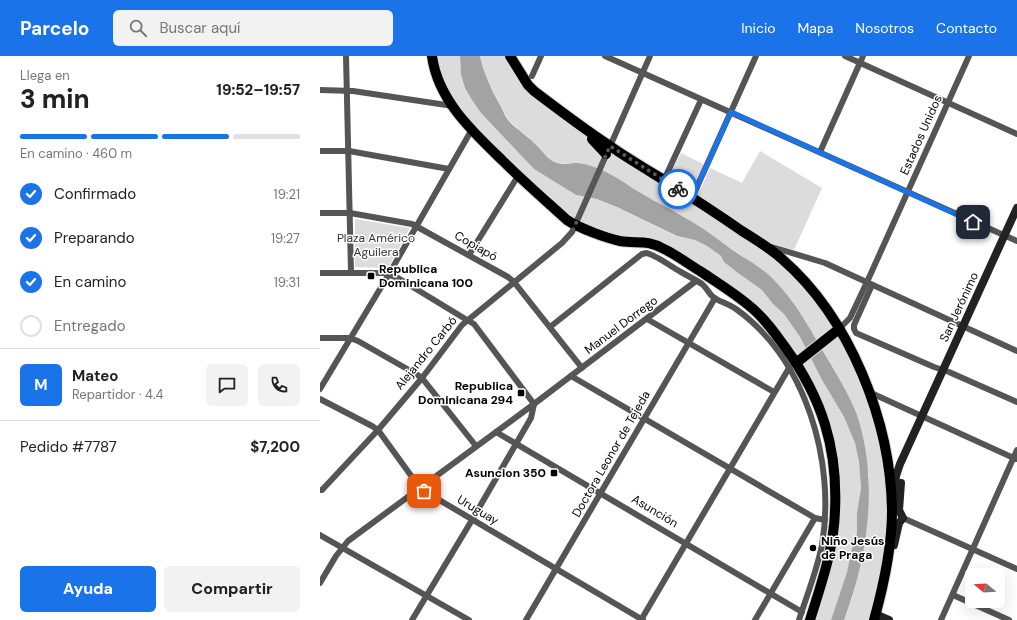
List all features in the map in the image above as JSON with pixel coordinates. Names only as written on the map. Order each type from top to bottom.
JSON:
[{"type":"main road","points":[[510,56],[530,88],[579,124],[606,154],[664,180],[782,258],[799,275],[824,306],[837,330],[854,355],[878,417],[888,459],[892,512],[887,569]]},
{"type":"main road","points":[[431,57],[441,86],[460,118],[471,131],[518,176],[567,220],[577,220],[614,239],[623,241],[649,242],[670,251],[729,290],[752,308],[766,322],[796,362],[813,392],[826,423],[831,447],[836,496],[835,520],[830,551],[810,620]]},
{"type":"main road","name":"San Jerónimo","points":[[892,512],[898,470],[1017,208]]},
{"type":"main road","points":[[796,362],[837,330]]},
{"type":"main road","name":"San Jerónimo","points":[[903,518],[899,510],[902,478],[922,417]]},
{"type":"main road","points":[[889,620],[874,617],[898,527],[903,518]]},
{"type":"street","points":[[346,56],[351,272]]},
{"type":"street","points":[[532,76],[541,56]]},
{"type":"street","points":[[605,56],[1017,241]]},
{"type":"street","name":"Alejandro Carbó","points":[[321,490],[378,430],[422,378],[467,320],[568,237],[650,56]]},
{"type":"street","points":[[692,198],[756,56]]},
{"type":"street","points":[[845,56],[1017,134]]},
{"type":"street","points":[[820,152],[864,56]]},
{"type":"street","name":"Estados Unidos","points":[[837,330],[850,318],[870,284],[908,192],[969,56]]},
{"type":"street","points":[[320,90],[346,90],[453,106]]},
{"type":"street","points":[[664,180],[701,100]]},
{"type":"street","points":[[320,389],[389,274],[471,131]]},
{"type":"street","points":[[320,151],[349,151],[449,169]]},
{"type":"street","points":[[469,255],[518,176]]},
{"type":"street","name":"Copiapó","points":[[320,213],[350,213],[417,226],[469,255],[514,282],[582,368]]},
{"type":"street","points":[[759,242],[774,248],[820,261],[1017,351]]},
{"type":"street","points":[[550,327],[642,254],[647,253],[702,284],[715,298],[734,308],[761,331],[779,352],[796,362],[820,447],[824,468],[824,520],[822,544],[818,562],[799,620]]},
{"type":"street","points":[[320,273],[351,272],[389,274],[474,324],[534,404],[531,418],[412,620]]},
{"type":"street","name":"Manuel Dorrego","points":[[320,583],[348,541],[534,404],[696,281]]},
{"type":"street","points":[[870,284],[854,325],[855,331],[934,368],[943,370],[1017,402]]},
{"type":"street","name":"Doctora Leonor de Tejeda","points":[[526,620],[715,298]]},
{"type":"street","points":[[647,319],[774,392]]},
{"type":"street","points":[[320,338],[350,338],[358,341],[422,378],[476,446]]},
{"type":"street","points":[[642,620],[774,392],[796,362]]},
{"type":"street","points":[[571,376],[814,518],[824,520]]},
{"type":"street","points":[[869,392],[1015,459]]},
{"type":"street","name":"Uruguay","points":[[320,399],[378,430],[420,488],[642,620]]},
{"type":"street","name":"Asunción","points":[[496,432],[802,612]]},
{"type":"street","points":[[941,620],[1015,459],[1017,450]]},
{"type":"street","points":[[755,620],[814,518]]},
{"type":"street","points":[[903,518],[1017,569]]},
{"type":"street","points":[[320,535],[469,620]]},
{"type":"street","points":[[953,594],[1009,620]]},
{"type":"green space","points":[[432,56],[460,56],[461,75],[465,88],[472,100],[481,113],[534,169],[576,195],[597,199],[617,207],[676,236],[695,240],[707,246],[721,256],[724,262],[762,290],[773,304],[784,314],[800,337],[822,380],[844,417],[855,443],[859,462],[861,488],[857,533],[847,572],[831,620],[810,620],[834,527],[826,423],[775,334],[729,290],[640,241],[575,225],[460,118]]},
{"type":"green space","points":[[480,56],[510,56],[528,85],[775,253],[839,329],[878,417],[892,512],[874,620],[844,620],[852,598],[865,539],[868,515],[869,475],[857,416],[838,377],[807,324],[745,258],[685,217],[657,203],[624,183],[569,163],[558,164],[549,160],[528,137],[507,118],[487,80]]},
{"type":"green space","points":[[760,151],[822,188],[794,250],[760,240],[698,195],[710,168],[742,183]]},
{"type":"green space","points":[[681,153],[705,165],[691,193],[669,176]]},
{"type":"green space","name":"Plaza Américo Aguilera","points":[[355,219],[410,228],[388,268],[355,267]]},
{"type":"shaded area","points":[[460,56],[480,56],[488,81],[505,115],[515,127],[551,160],[559,164],[576,163],[589,165],[602,170],[691,221],[766,272],[788,295],[800,312],[836,372],[854,407],[864,440],[868,466],[868,519],[864,545],[859,570],[844,620],[831,620],[847,572],[857,533],[857,513],[861,488],[859,462],[855,443],[844,417],[822,380],[800,337],[784,314],[773,304],[762,290],[724,262],[721,256],[707,246],[695,240],[677,236],[597,199],[576,195],[534,169],[481,113],[472,100],[465,88],[461,75]]},
{"type":"way so far","points":[[424,491],[420,488],[582,368],[514,282],[562,243],[572,232],[610,146],[678,189]]},
{"type":"place","name":"Republica Dominicana 100","points":[[371,276]]},
{"type":"place","name":"Republica Dominicana 294","points":[[521,393]]},
{"type":"place","name":"Asuncion 350","points":[[554,473]]},
{"type":"place","name":"Niño Jesús de Praga","points":[[813,548]]},
{"type":"route","points":[[678,189],[692,198],[731,112],[973,222]]}]
